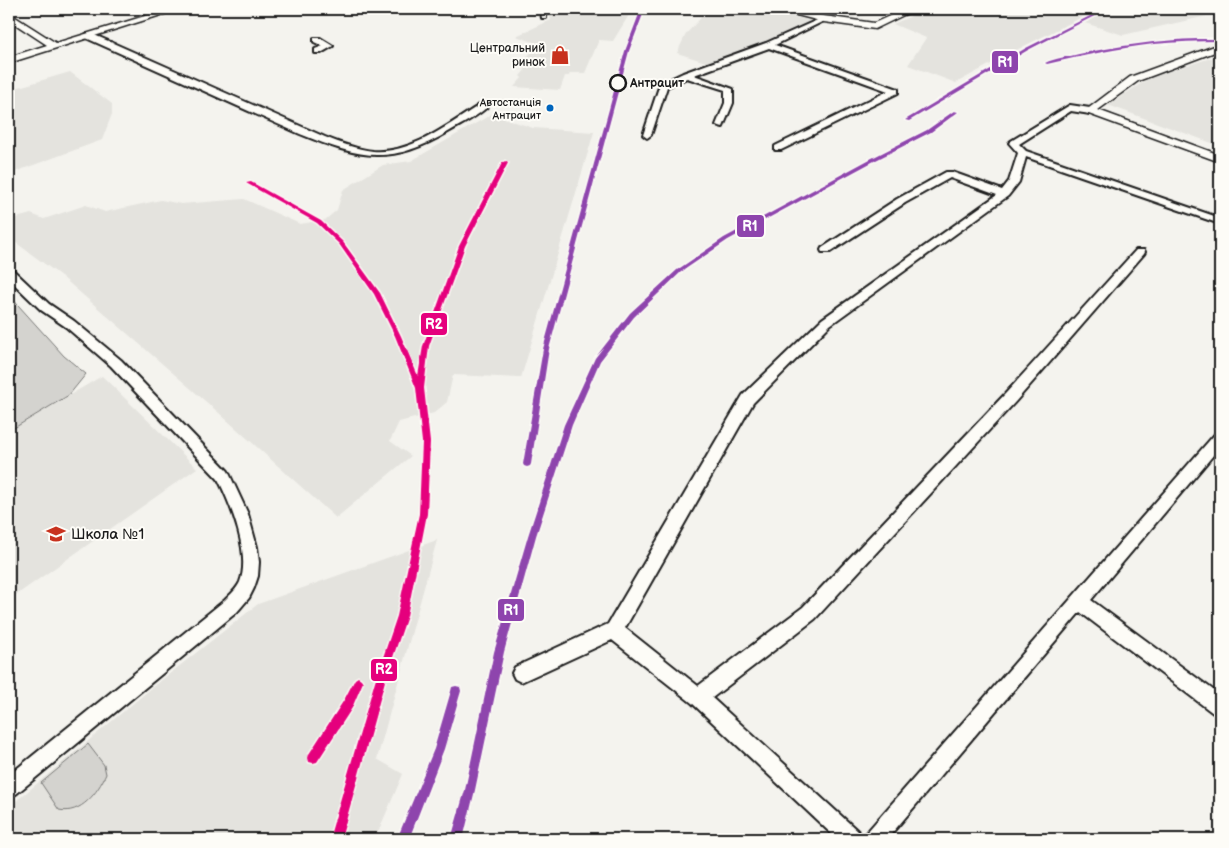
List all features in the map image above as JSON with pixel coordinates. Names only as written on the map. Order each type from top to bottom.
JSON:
[{"type":"street","points":[[9,60],[176,9]]},
{"type":"street","points":[[540,9],[544,12],[544,17]]},
{"type":"street","points":[[784,9],[824,18],[875,26],[912,9]]},
{"type":"street","points":[[9,16],[55,46]]},
{"type":"street","points":[[647,135],[663,86],[686,75],[769,45],[824,18]]},
{"type":"street","points":[[89,36],[290,126],[359,152],[387,153],[406,149],[484,106]]},
{"type":"street","points":[[317,40],[329,46],[318,51]]},
{"type":"street","points":[[769,45],[895,91],[778,148]]},
{"type":"street","points":[[1090,111],[1134,79],[1220,47]]},
{"type":"street","points":[[686,75],[729,89],[731,94],[720,125]]},
{"type":"street","points":[[1220,159],[1090,111],[1070,108],[1014,143],[1023,153],[1220,222]]},
{"type":"street","points":[[521,673],[614,630],[748,399],[826,322],[1004,194],[1014,182],[1023,153]]},
{"type":"street","points":[[826,250],[901,201],[948,174],[1004,194]]},
{"type":"street","points":[[698,697],[809,614],[1011,397],[1140,252]]},
{"type":"street","points":[[9,273],[45,308],[70,324],[116,363],[223,475],[231,489],[246,531],[250,571],[246,588],[231,606],[9,786]]},
{"type":"street","points":[[874,839],[1220,438]]},
{"type":"street","points":[[1079,600],[1220,706]]},
{"type":"street","points":[[614,630],[698,697],[852,839]]},
{"type":"shaded area","name":"Центральний ринок","points":[[542,9],[632,10],[613,41],[599,40],[585,73],[570,73],[569,76],[565,76],[560,90],[514,87],[522,78],[520,76],[526,69],[518,67],[539,44],[516,36],[551,20],[548,11]]},
{"type":"shaded area","points":[[709,9],[764,9],[811,21],[784,34],[709,63],[677,53],[686,34]]},
{"type":"shaded area","points":[[928,9],[1098,9],[956,83],[908,65],[926,38],[893,24]]},
{"type":"shaded area","points":[[1114,9],[1220,9],[1220,13],[1123,35],[1085,23]]},
{"type":"shaded area","points":[[1220,55],[1220,146],[1108,105],[1151,77]]},
{"type":"shaded area","points":[[70,72],[112,104],[112,114],[102,140],[9,174],[9,90]]},
{"type":"shaded area","points":[[492,114],[533,128],[594,132],[521,378],[453,375],[447,402],[434,413],[399,422],[390,441],[411,456],[336,518],[219,413],[61,276],[11,239],[9,220],[31,214],[44,219],[86,205],[105,212],[161,200],[181,204],[244,199],[300,224],[325,220],[337,210],[343,190],[383,165],[411,161]]},
{"type":"shaded area","points":[[9,295],[64,356],[86,374],[69,395],[9,431]]},
{"type":"shaded area","name":"Школа №1","points":[[102,376],[197,468],[9,600],[9,431]]},
{"type":"shaded area","points":[[437,540],[377,759],[403,774],[375,839],[9,839],[9,807],[154,686],[258,604]]},
{"type":"shaded area","points":[[88,744],[104,765],[106,774],[88,801],[74,809],[67,811],[59,810],[41,783]]},
{"type":"transit line","name":"R1","points":[[527,464],[546,349],[627,51],[643,9]]},
{"type":"transit line","name":"R1","points":[[907,120],[1027,49],[1106,9]]},
{"type":"transit line","name":"R1","points":[[1047,63],[1090,53],[1154,43],[1220,40]]},
{"type":"transit line","name":"R1","points":[[457,839],[470,790],[499,652],[532,536],[568,425],[597,360],[632,315],[679,271],[726,239],[929,131],[956,112]]},
{"type":"transit line","name":"R2","points":[[335,839],[380,681],[402,616],[423,514],[426,442],[420,388],[426,346],[462,246],[505,163]]},
{"type":"transit line","name":"R2","points":[[249,183],[319,222],[341,243],[377,293],[420,388]]},
{"type":"transit line","name":"R2","points":[[313,758],[348,704],[358,682]]},
{"type":"transit line","name":"R1","points":[[403,839],[439,749],[456,691]]},
{"type":"place","name":"Центральний ринок","points":[[560,55]]},
{"type":"place","name":"Антрацит","points":[[618,83]]},
{"type":"place","name":"Автостанція Антрацит","points":[[550,108]]},
{"type":"place","name":"Школа №1","points":[[56,534]]}]
